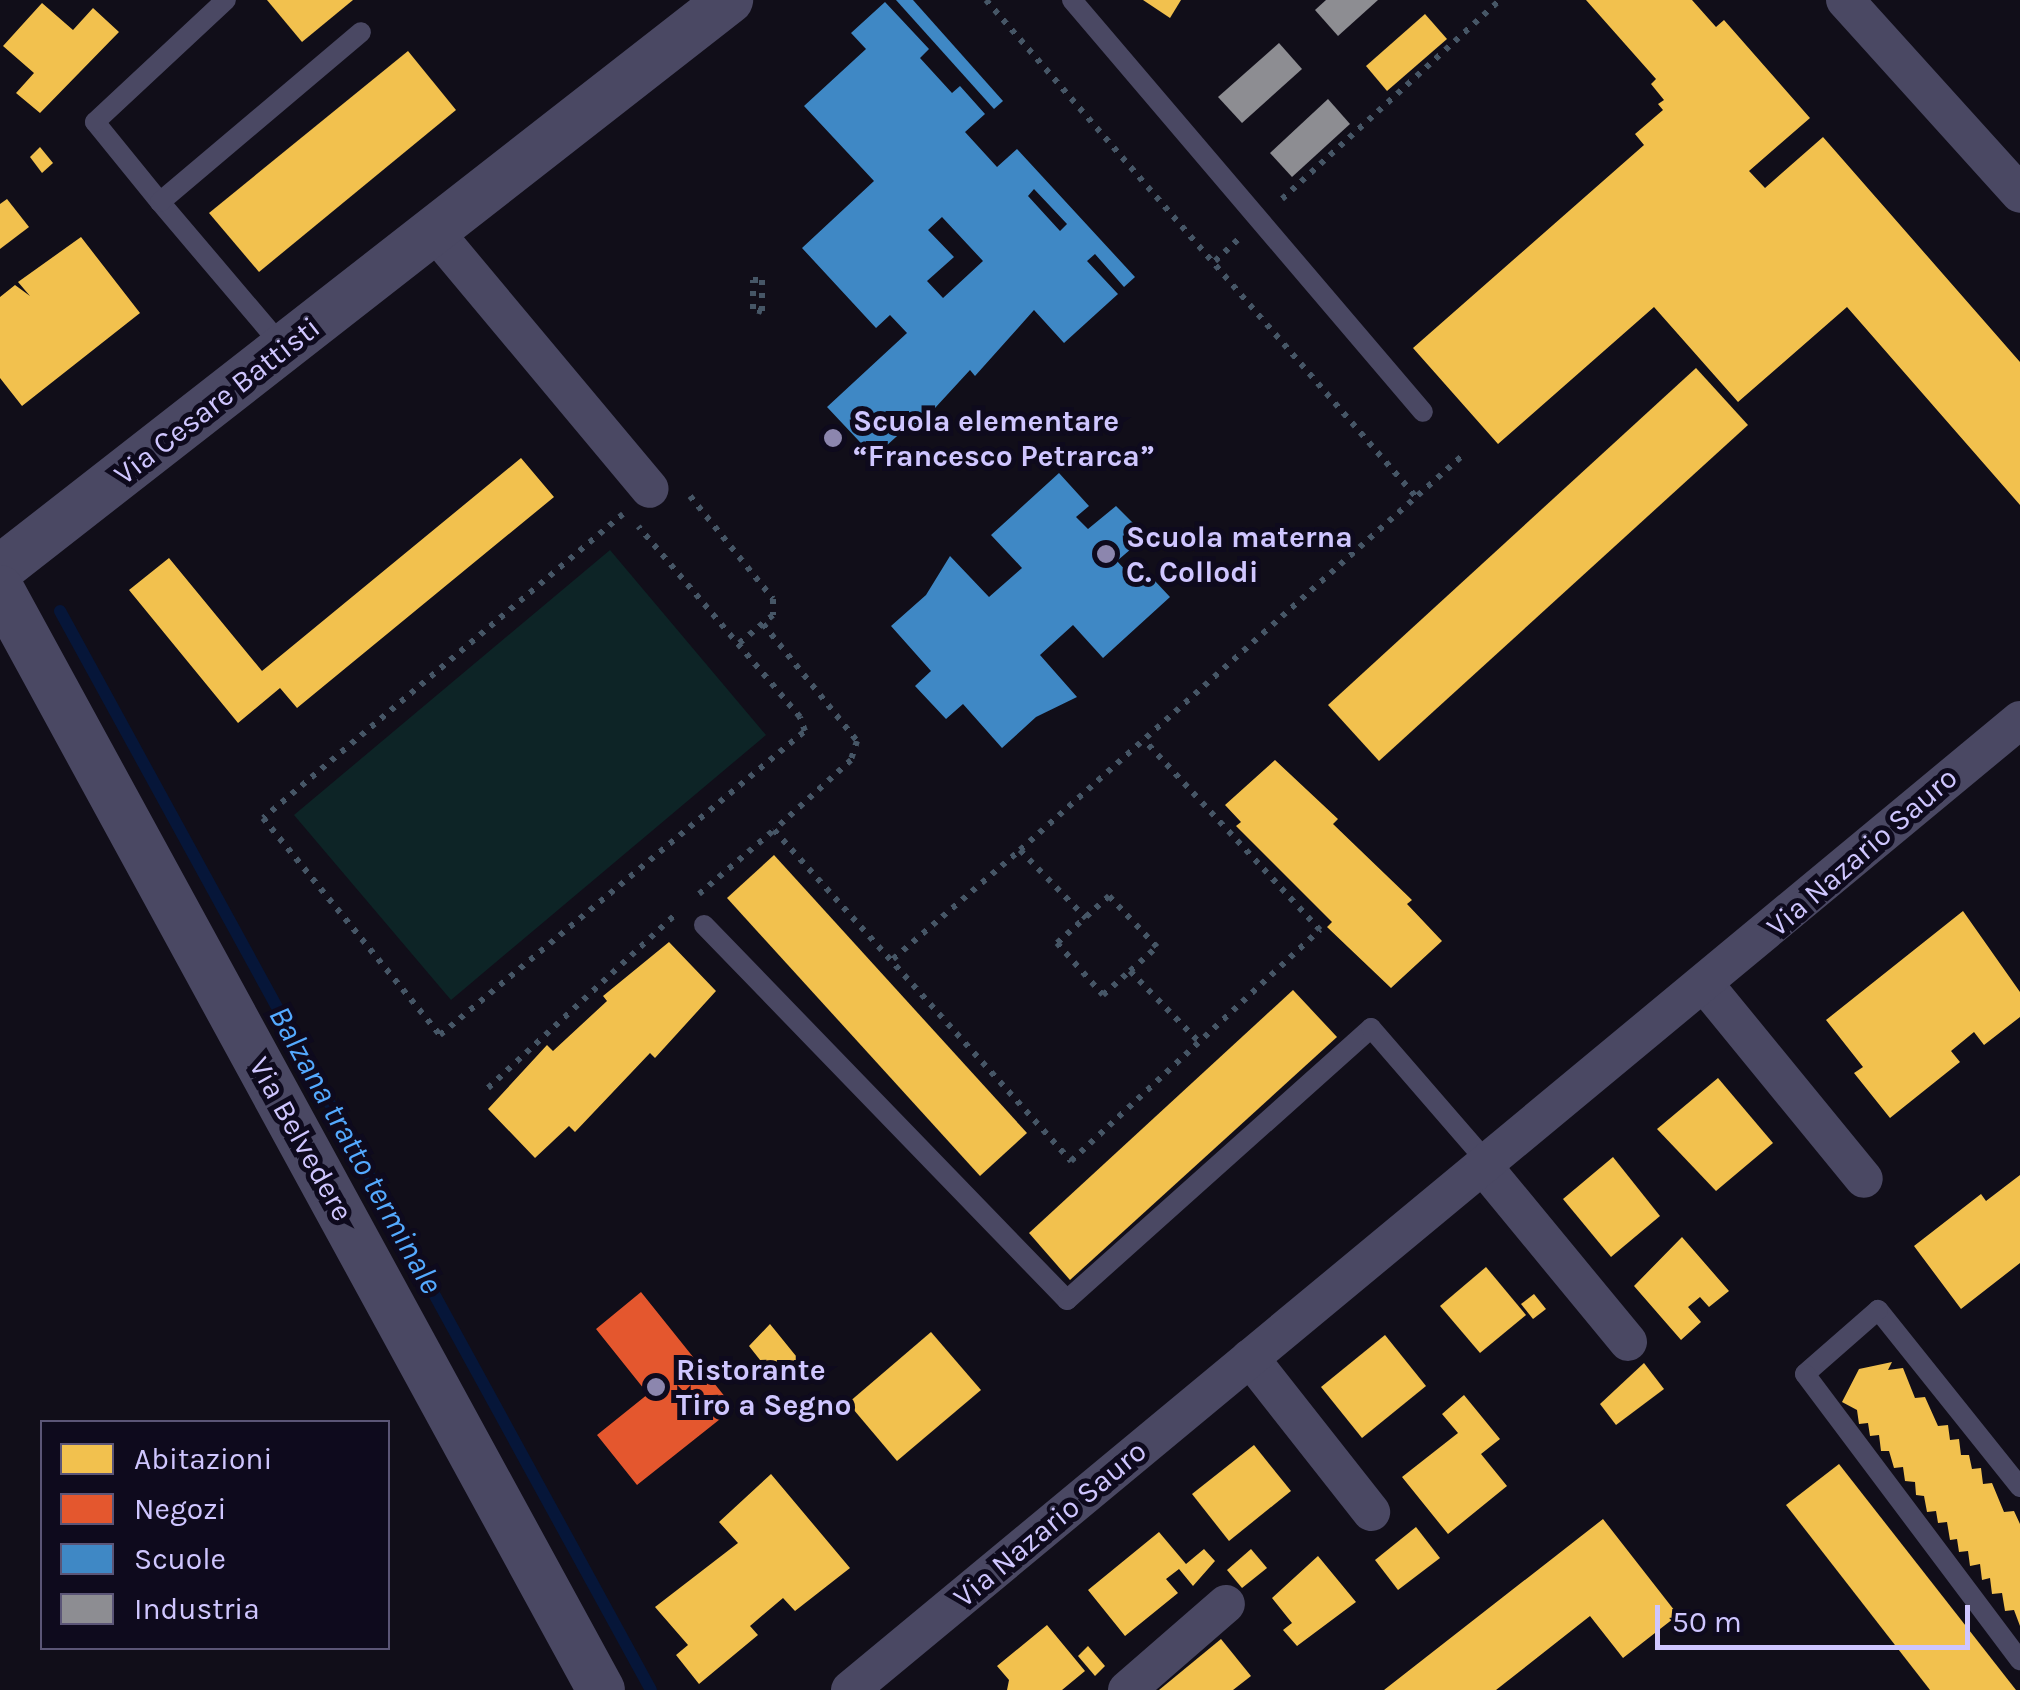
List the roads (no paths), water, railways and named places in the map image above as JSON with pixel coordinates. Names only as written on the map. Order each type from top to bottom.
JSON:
[{"type":"street","name":"Via Cesare Battisti","points":[[0,569],[730,0]]},
{"type":"street","points":[[1845,0],[2006,152],[2020,194]]},
{"type":"street","points":[[434,231],[638,500]]},
{"type":"street","name":"Via Belvedere","points":[[0,589],[601,1690]]},
{"type":"street","name":"Via Nazario Sauro","points":[[850,1690],[1706,986],[2020,720]]},
{"type":"street","points":[[1706,986],[1864,1179]]},
{"type":"street","points":[[1485,1164],[1628,1342]]},
{"type":"street","points":[[1250,1358],[1371,1512]]},
{"type":"street","points":[[1126,1690],[1226,1604]]},
{"type":"lane","points":[[226,0],[95,122],[284,349]]},
{"type":"lane","points":[[1072,0],[1423,412]]},
{"type":"lane","points":[[160,202],[361,32]]},
{"type":"lane","points":[[704,925],[1067,1300],[1371,1028],[1485,1164]]},
{"type":"lane","points":[[2020,1487],[1878,1310],[1804,1374],[2020,1660]]},
{"type":"waterway","name":"Balzana tratto terminale","points":[[60,611],[651,1690]]},
{"type":"place","name":"Scuola elementare “Francesco Petrarca”","points":[[833,438]]},
{"type":"place","name":"Scuola materna C. Collodi","points":[[1106,554]]},
{"type":"place","name":"Ristorante Tiro a Segno","points":[[656,1387]]}]
